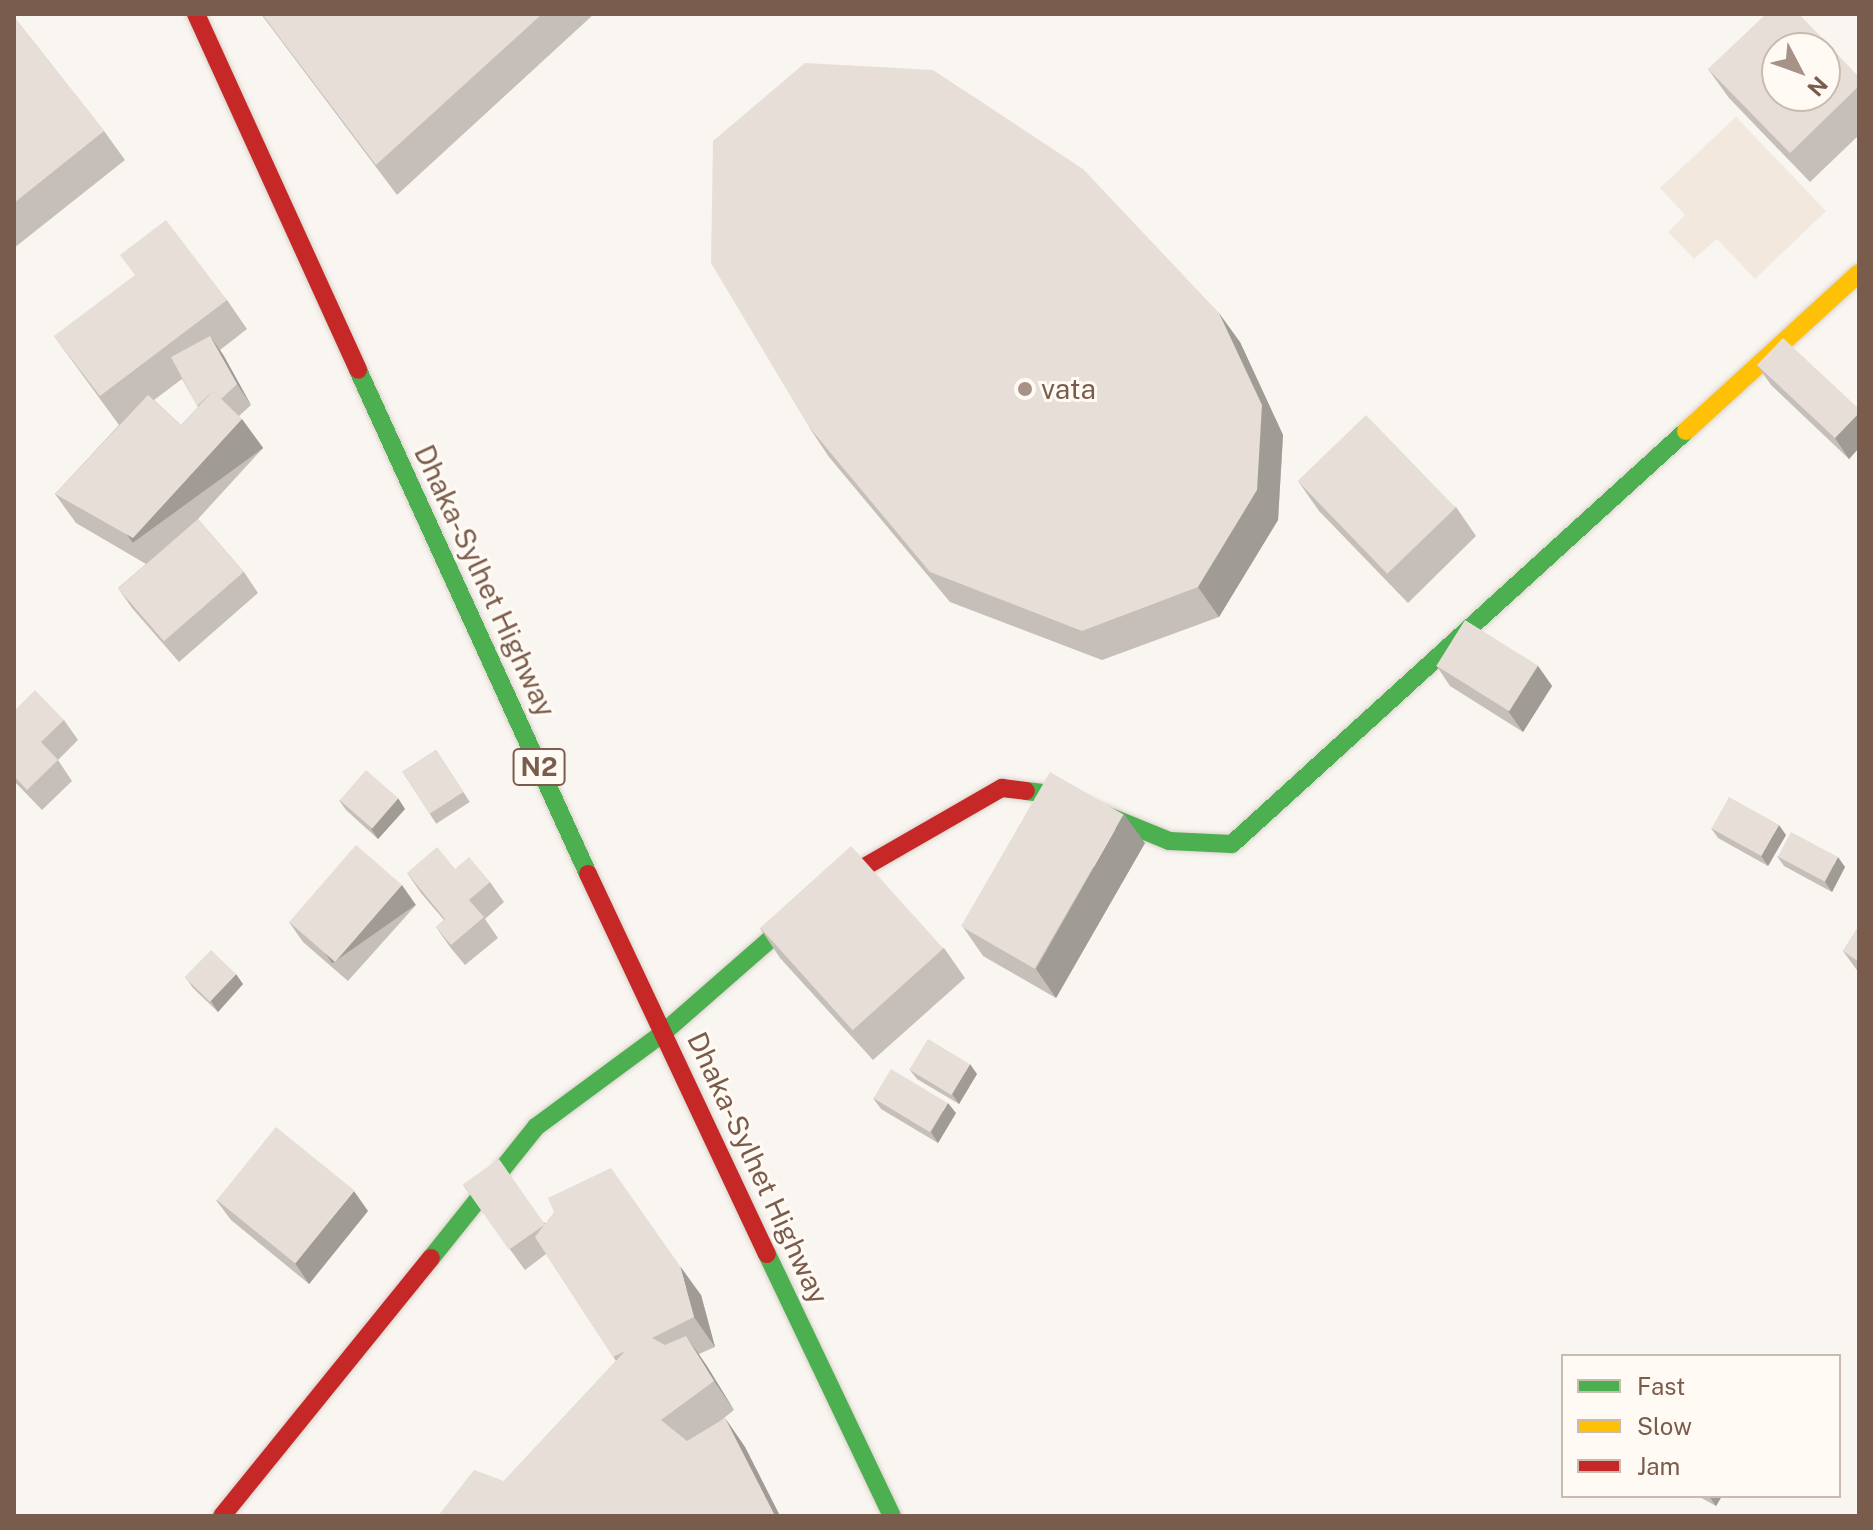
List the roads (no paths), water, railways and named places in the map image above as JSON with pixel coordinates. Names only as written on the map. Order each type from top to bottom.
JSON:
[{"type":"main road","name":"Dhaka-Sylhet Highway","points":[[196,14],[663,1033],[892,1516]]},
{"type":"main road","points":[[222,1516],[536,1127],[663,1033],[833,885],[1002,788],[1057,795],[1169,841],[1232,844],[1859,273]]},
{"type":"place","name":"vata","points":[[1025,389]]}]
